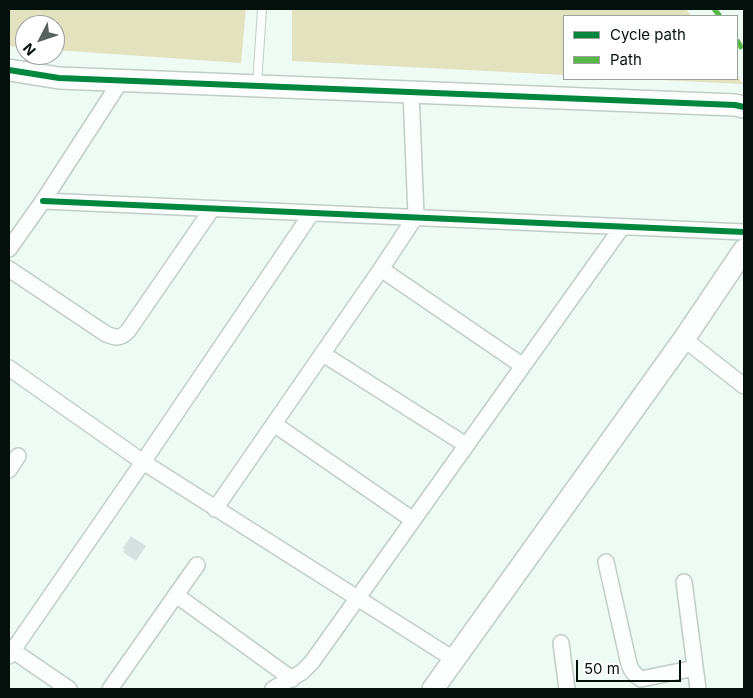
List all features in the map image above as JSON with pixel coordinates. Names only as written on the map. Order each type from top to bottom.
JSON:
[{"type":"street","points":[[9,70],[60,78],[122,79],[735,105],[744,107]]},
{"type":"street","points":[[9,249],[43,201],[122,79]]},
{"type":"street","points":[[215,508],[382,269],[416,216],[411,92]]},
{"type":"street","points":[[43,201],[744,232]]},
{"type":"street","points":[[9,269],[106,334],[116,338],[123,336],[212,209]]},
{"type":"street","points":[[68,689],[10,651],[143,462],[311,214]]},
{"type":"street","points":[[273,689],[292,679],[312,662],[622,227]]},
{"type":"street","points":[[433,689],[684,339],[744,250]]},
{"type":"street","points":[[382,269],[523,366]]},
{"type":"street","points":[[684,339],[744,386]]},
{"type":"street","points":[[323,354],[466,445]]},
{"type":"street","points":[[9,368],[143,462],[455,660]]},
{"type":"street","points":[[274,424],[413,520]]},
{"type":"street","points":[[9,470],[18,456]]},
{"type":"street","points":[[606,562],[630,669],[634,675],[641,679],[695,668]]},
{"type":"street","points":[[110,689],[197,565]]},
{"type":"street","points":[[684,582],[698,689]]},
{"type":"street","points":[[176,595],[292,679]]},
{"type":"street","points":[[561,643],[566,688]]},
{"type":"lane","points":[[257,85],[262,9]]},
{"type":"green space","points":[[9,9],[246,9],[241,63],[65,51],[65,15],[15,15],[15,47],[9,46]]},
{"type":"green space","points":[[292,9],[686,9],[690,15],[563,15],[563,75],[292,61]]},
{"type":"green space","points":[[738,76],[743,84],[661,80],[738,80]]},
{"type":"building","points":[[131,536],[146,546],[136,561],[123,552],[125,550],[123,548]]},
{"type":"marked path","points":[[714,9],[719,15]]},
{"type":"marked path","points":[[738,42],[744,52]]},
{"type":"cycle path","points":[[9,70],[59,78],[735,105],[744,107]]},
{"type":"cycle path","points":[[43,201],[744,232]]}]
